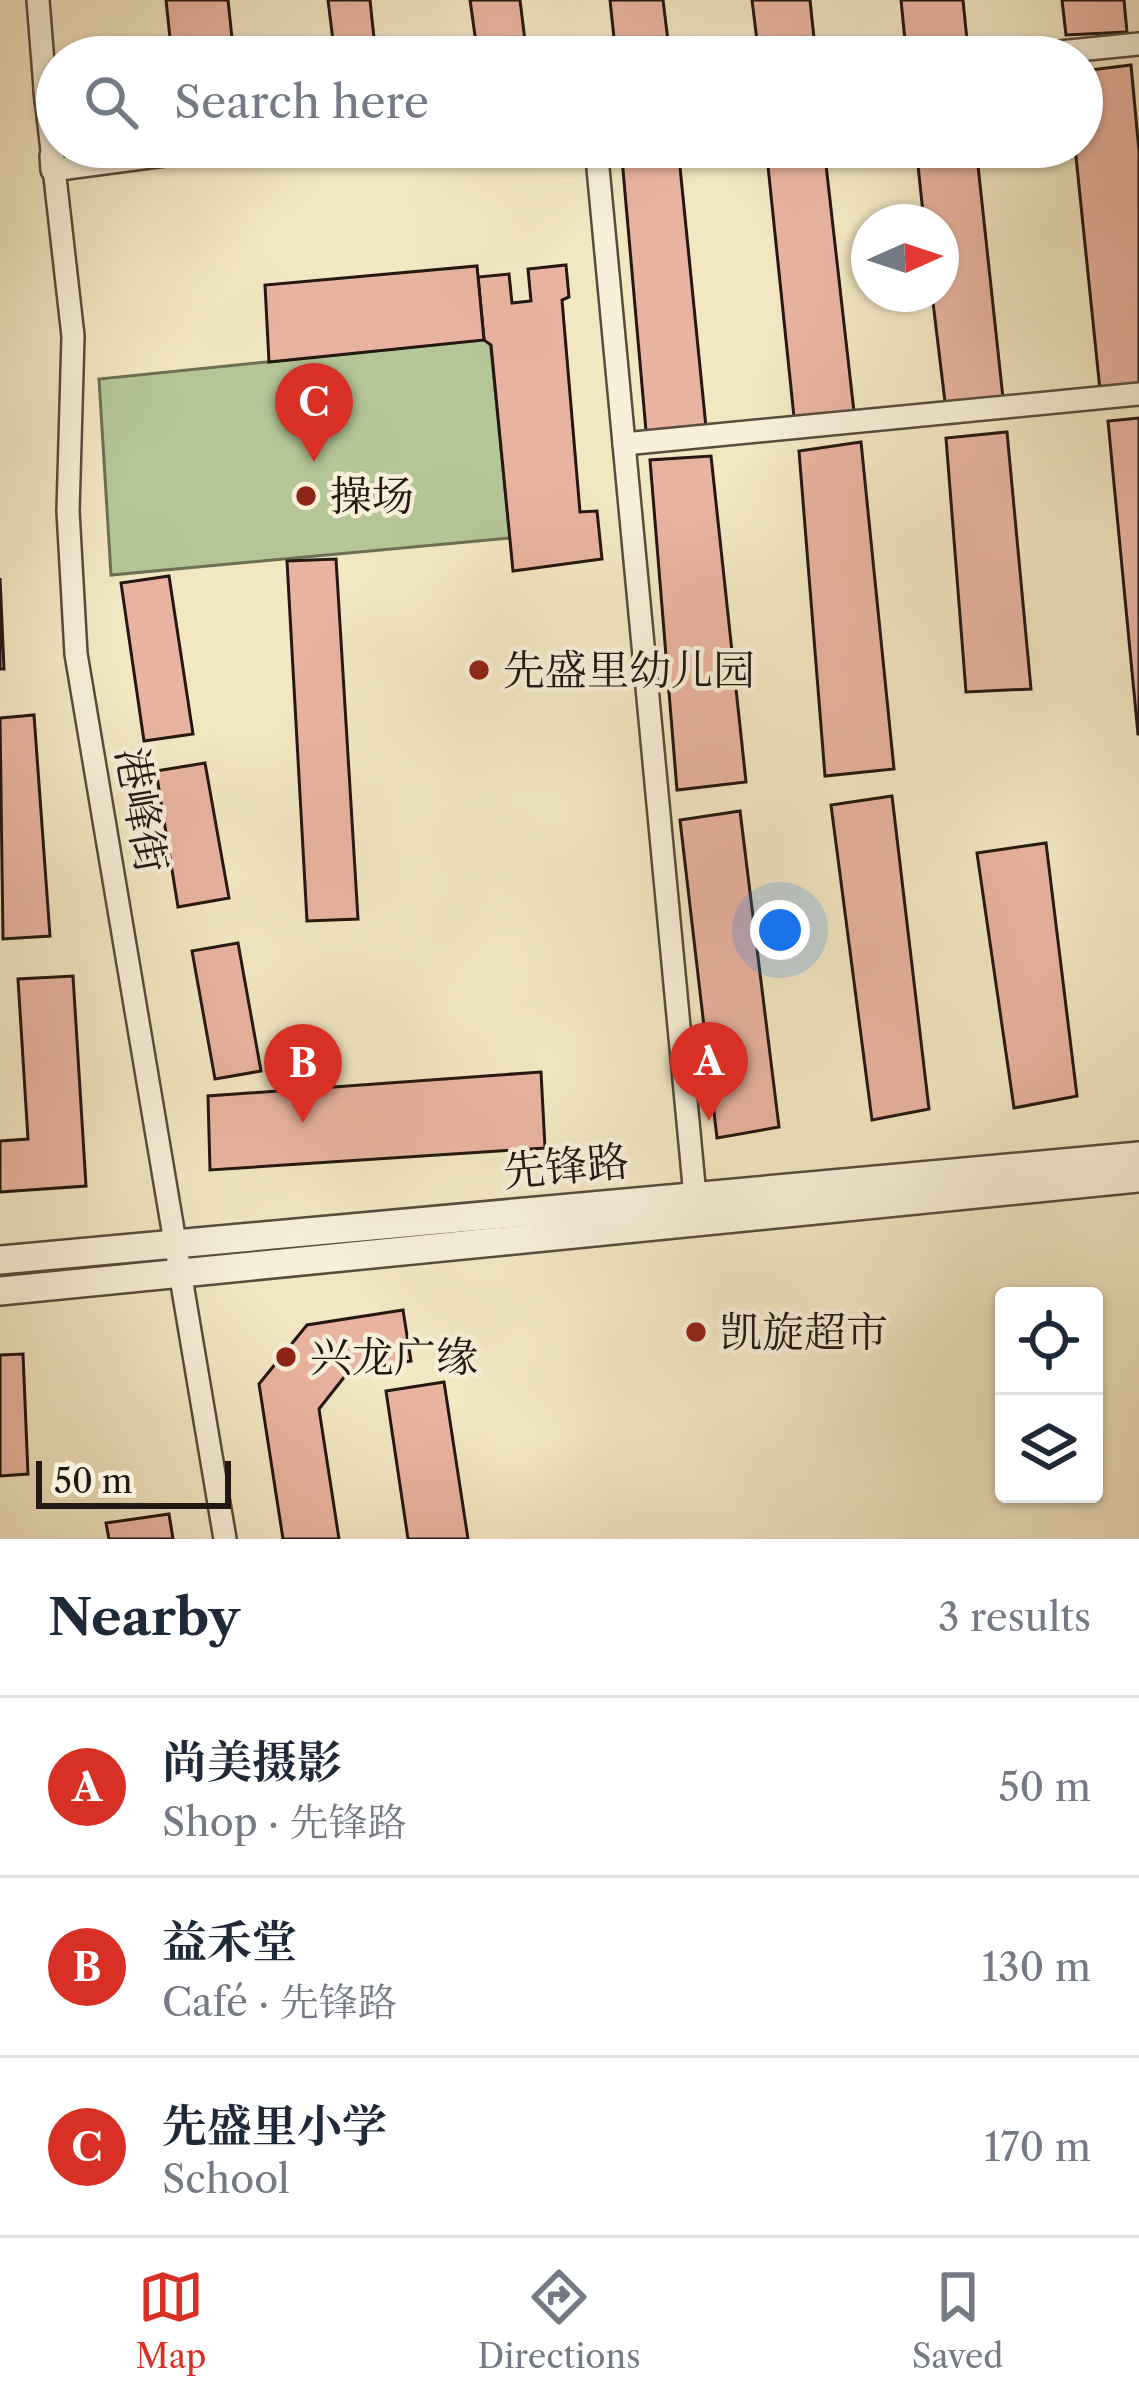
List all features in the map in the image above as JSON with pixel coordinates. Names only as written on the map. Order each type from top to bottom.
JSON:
[{"type":"street","name":"港峰街","points":[[38,0],[41,36]]},
{"type":"street","points":[[1103,48],[1139,44]]},
{"type":"street","points":[[52,170],[67,168]]},
{"type":"street","points":[[598,168],[695,1196]]},
{"type":"street","name":"港峰街","points":[[52,170],[73,336],[68,512],[76,654],[225,1539]]},
{"type":"street","points":[[624,444],[1139,394]]},
{"type":"street","name":"先锋路","points":[[0,1260],[1139,1156]]},
{"type":"street","points":[[0,1291],[1139,1178]]},
{"type":"green space","name":"操场","points":[[490,339],[510,538],[111,575],[99,379]]},
{"type":"building","points":[[166,0],[228,0],[232,36],[170,36]]},
{"type":"building","points":[[328,0],[370,0],[374,36],[332,36]]},
{"type":"building","points":[[470,0],[520,0],[524,36],[475,36]]},
{"type":"building","points":[[610,0],[663,0],[667,36],[614,36]]},
{"type":"building","points":[[752,0],[810,0],[814,36],[756,36]]},
{"type":"building","points":[[901,0],[963,0],[967,36],[905,36]]},
{"type":"building","points":[[1062,0],[1124,0],[1127,32],[1066,35]]},
{"type":"building","points":[[1131,65],[1139,151],[1139,387],[1100,390],[1077,168],[1103,168],[1103,68]]},
{"type":"building","points":[[623,168],[680,168],[706,427],[646,431]]},
{"type":"building","points":[[768,168],[826,168],[854,412],[794,417]]},
{"type":"building","points":[[918,168],[978,168],[1003,398],[945,402],[934,312],[959,312],[959,204],[922,204]]},
{"type":"building","points":[[566,265],[569,297],[562,300],[580,512],[597,511],[602,559],[513,571],[491,345],[484,340],[478,277],[509,274],[512,303],[531,301],[528,269]]},
{"type":"building","points":[[477,266],[484,340],[269,362],[265,285]]},
{"type":"building","points":[[1139,418],[1139,734],[1138,734],[1108,421]]},
{"type":"building","points":[[1007,432],[1031,689],[966,692],[946,438]]},
{"type":"building","points":[[861,442],[894,769],[825,776],[799,451]]},
{"type":"building","points":[[711,456],[746,782],[677,790],[650,460]]},
{"type":"building","points":[[336,559],[358,919],[307,921],[287,561]]},
{"type":"building","points":[[169,576],[193,734],[144,741],[121,583]]},
{"type":"building","points":[[0,578],[4,669],[0,669]]},
{"type":"building","points":[[34,715],[50,936],[3,939],[0,718]]},
{"type":"building","points":[[205,763],[229,898],[178,907],[156,771]]},
{"type":"building","points":[[892,796],[929,1109],[872,1120],[831,805]]},
{"type":"building","points":[[740,811],[779,1127],[717,1138],[680,820]]},
{"type":"building","points":[[1046,843],[1077,1096],[1014,1108],[977,853]]},
{"type":"building","points":[[238,943],[261,1071],[215,1079],[192,951]]},
{"type":"building","points":[[73,976],[86,1186],[0,1192],[0,1141],[28,1139],[18,979]]},
{"type":"building","points":[[541,1072],[545,1148],[210,1170],[208,1096]]},
{"type":"building","points":[[403,1310],[411,1361],[349,1371],[319,1409],[339,1539],[283,1539],[259,1384],[307,1325]]},
{"type":"building","points":[[23,1354],[28,1474],[0,1476],[0,1355]]},
{"type":"building","points":[[444,1382],[468,1539],[408,1539],[386,1391]]},
{"type":"building","points":[[169,1514],[173,1539],[109,1539],[106,1523]]},
{"type":"place","name":"先盛里小学","points":[[314,462]]},
{"type":"place","name":"操场","points":[[306,496]]},
{"type":"place","name":"先盛里幼儿园","points":[[479,670]]},
{"type":"place","name":"尚美摄影","points":[[709,1121]]},
{"type":"place","name":"益禾堂","points":[[303,1123]]},
{"type":"place","name":"凯旋超市","points":[[696,1332]]},
{"type":"place","name":"兴龙广缘","points":[[286,1357]]}]
